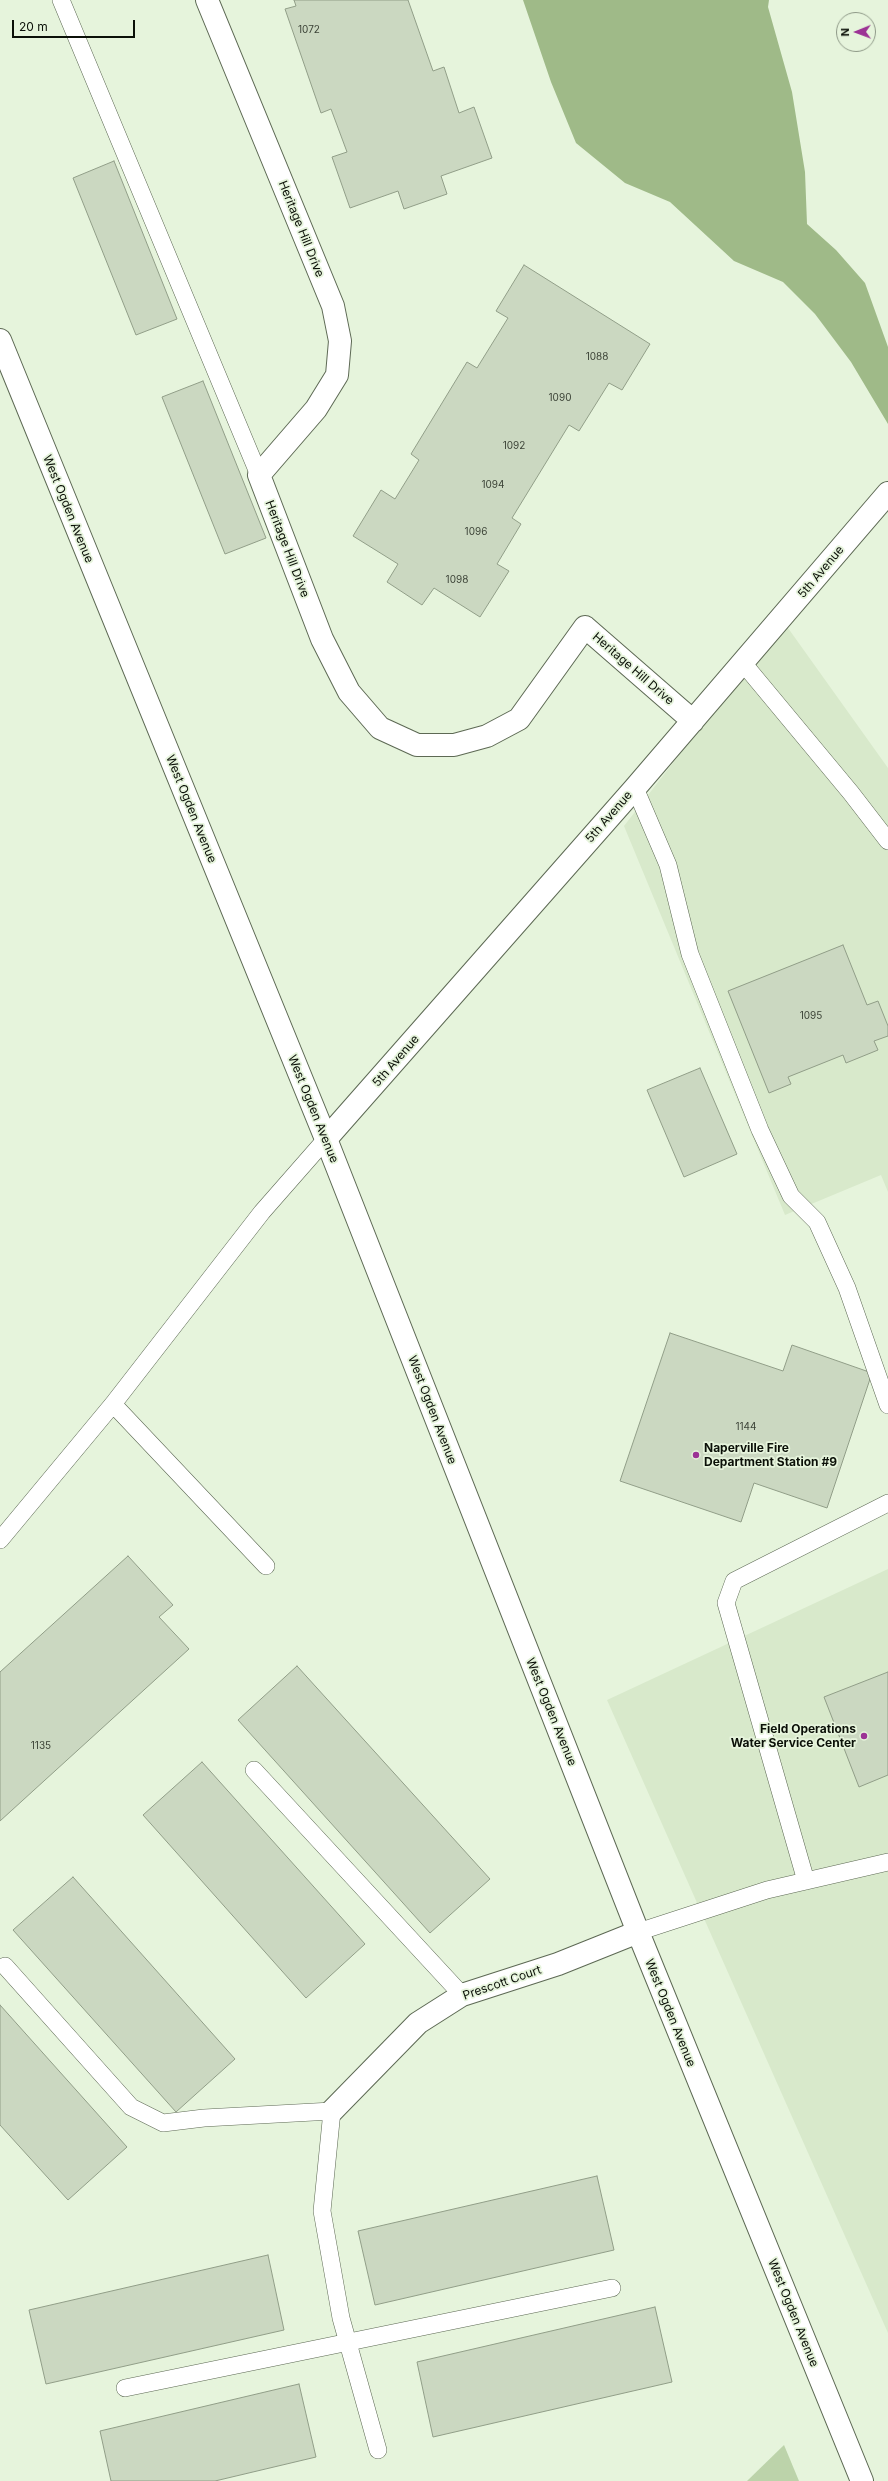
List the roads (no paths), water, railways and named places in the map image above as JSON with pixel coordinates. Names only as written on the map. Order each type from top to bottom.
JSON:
[{"type":"street","name":"Heritage Hill Drive","points":[[207,0],[333,306],[340,341],[338,376],[316,409],[259,475],[322,639],[349,692],[380,728],[417,745],[454,745],[487,736],[519,719],[585,627],[693,721]]},
{"type":"street","name":"West Ogden Avenue","points":[[0,340],[326,1139],[638,1932],[862,2481]]},
{"type":"street","name":"5th Avenue","points":[[326,1139],[635,788],[888,493]]},
{"type":"street","name":"Prescott Court","points":[[332,2111],[418,2023],[462,1995],[558,1964],[638,1932]]},
{"type":"lane","points":[[61,0],[259,475]]},
{"type":"lane","points":[[743,663],[851,793],[888,841]]},
{"type":"lane","points":[[635,788],[668,865],[690,954],[760,1130],[791,1196],[817,1222],[847,1288],[888,1406]]},
{"type":"lane","points":[[0,1540],[113,1404],[262,1212],[326,1139]]},
{"type":"lane","points":[[113,1404],[266,1566]]},
{"type":"lane","points":[[806,1881],[726,1603],[734,1582],[888,1503]]},
{"type":"lane","points":[[254,1770],[462,1995]]},
{"type":"lane","points":[[638,1932],[767,1890],[888,1862]]},
{"type":"lane","points":[[5,1966],[131,2107],[164,2123],[204,2118],[332,2111],[322,2211],[346,2342],[378,2450]]},
{"type":"lane","points":[[125,2388],[612,2288]]},
{"type":"place","name":"Naperville Fire Department Station #9","points":[[696,1455]]},
{"type":"place","name":"Field Operations Water Service Center","points":[[864,1736]]}]
